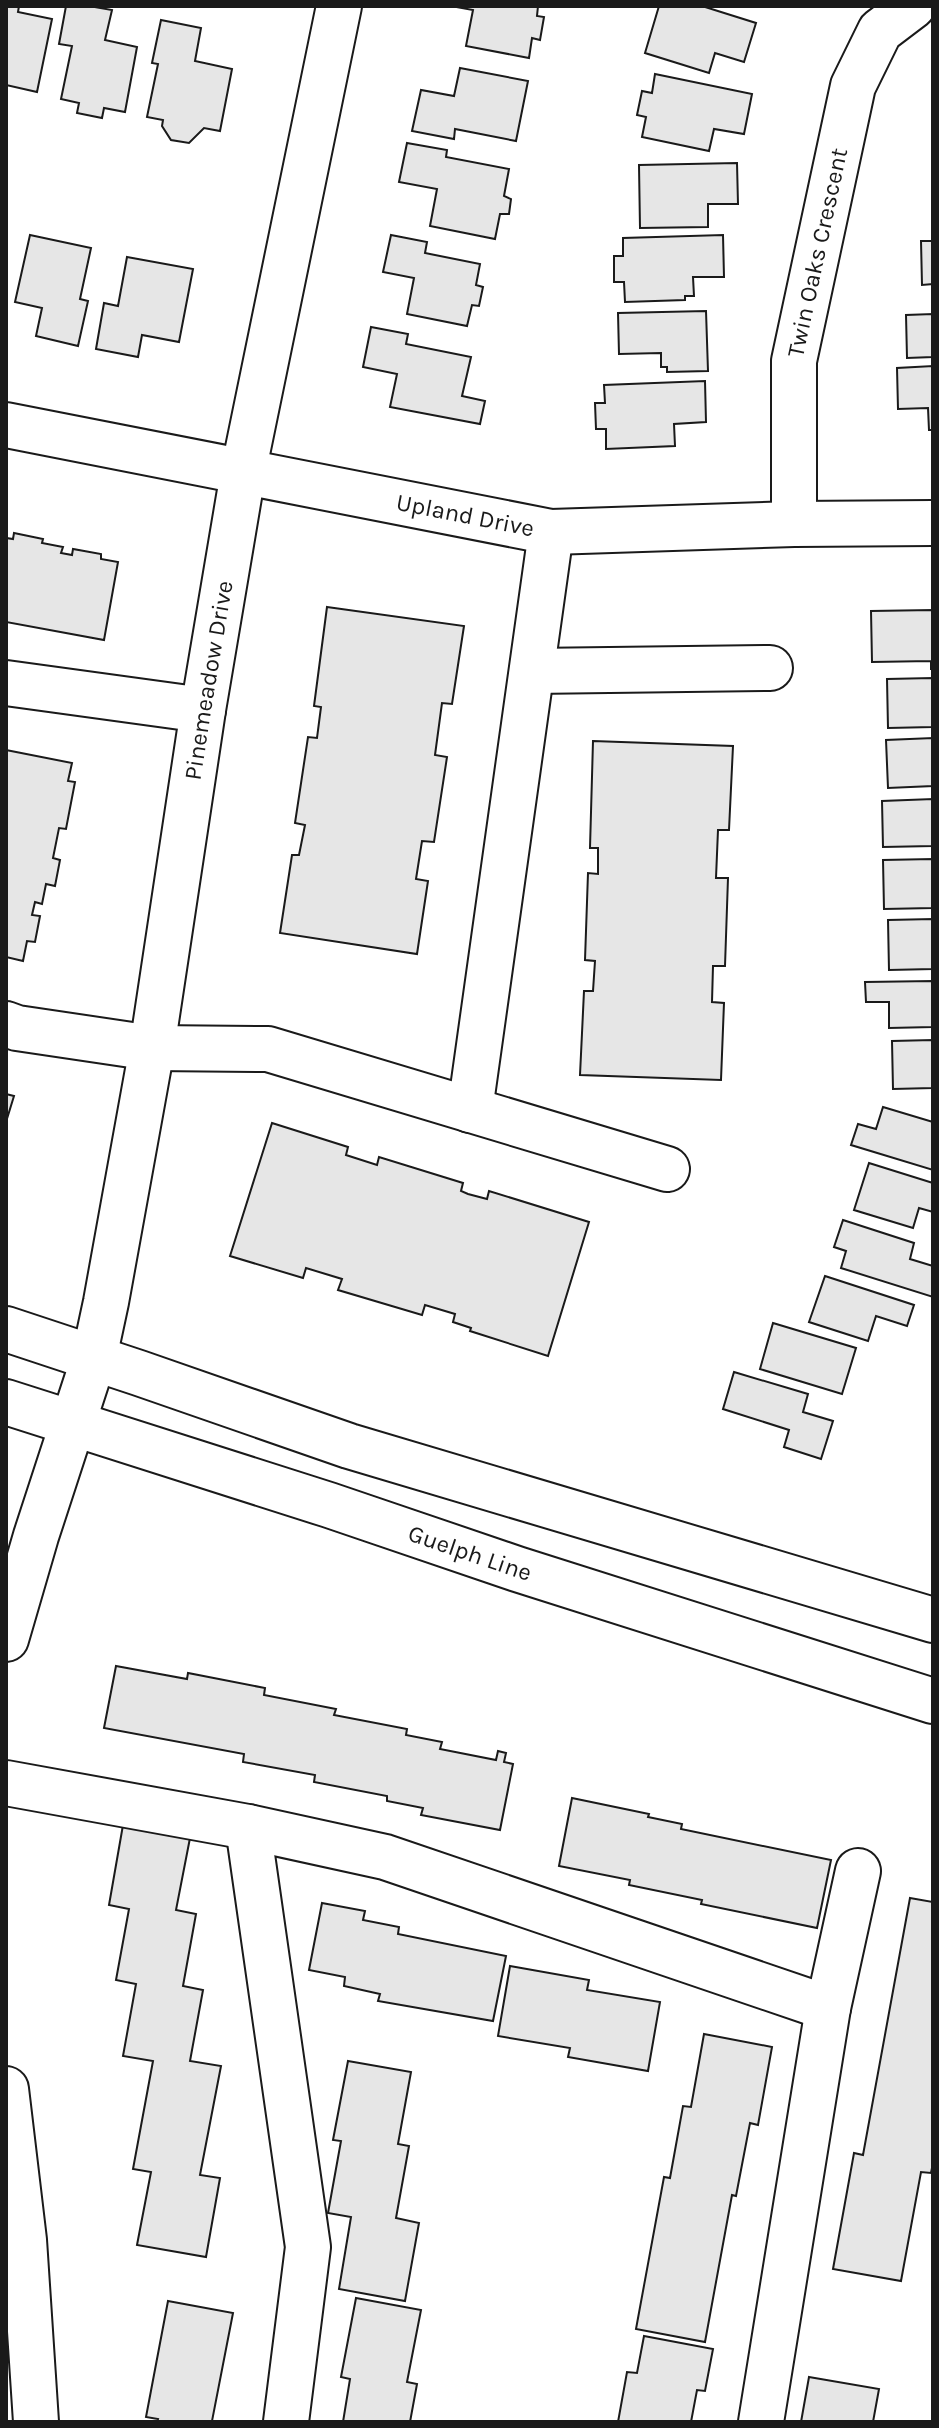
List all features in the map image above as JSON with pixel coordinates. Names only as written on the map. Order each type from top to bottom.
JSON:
[{"type":"street","name":"Pinemeadow Drive","points":[[6,1639],[94,1358],[152,1048],[203,710],[243,473],[339,6]]},
{"type":"street","name":"Twin Oaks Crescent","points":[[794,524],[794,361],[853,86],[880,31],[913,6]]},
{"type":"street","name":"Upland Drive","points":[[6,425],[551,532],[933,523]]},
{"type":"street","points":[[470,1110],[551,532]]},
{"type":"street","points":[[532,671],[770,668]]},
{"type":"street","points":[[6,683],[203,710]]},
{"type":"street","points":[[6,1024],[152,1048],[268,1049],[667,1169]]},
{"type":"street","points":[[6,1329],[349,1446],[933,1620]]},
{"type":"street","name":"Guelph Line","points":[[6,1402],[933,1701]]},
{"type":"street","points":[[6,1783],[248,1827],[385,1857],[828,2008]]},
{"type":"street","points":[[248,1827],[308,2247],[286,2422]]},
{"type":"street","points":[[761,2422],[828,2008],[858,1871]]},
{"type":"street","points":[[6,2089],[24,2240],[36,2422]]},
{"type":"building","points":[[6,6],[19,6],[18,12],[52,19],[37,92],[6,85]]},
{"type":"building","points":[[66,6],[112,10],[105,40],[137,47],[125,112],[104,108],[102,118],[77,113],[79,103],[61,99],[72,46],[59,44]]},
{"type":"building","points":[[451,6],[538,6],[537,16],[544,17],[540,40],[532,38],[529,58],[466,46],[473,10]]},
{"type":"building","points":[[659,6],[702,6],[756,23],[744,62],[715,53],[709,73],[645,53]]},
{"type":"building","points":[[161,20],[201,28],[195,61],[232,69],[220,131],[204,128],[189,143],[171,140],[162,126],[163,120],[147,117],[158,64],[152,63]]},
{"type":"building","points":[[460,68],[528,81],[516,141],[455,129],[454,139],[412,131],[421,90],[454,96]]},
{"type":"building","points":[[655,74],[752,94],[744,134],[714,129],[709,151],[642,137],[646,117],[637,115],[642,91],[652,93]]},
{"type":"building","points":[[407,143],[447,150],[446,157],[509,169],[504,196],[511,199],[509,214],[500,214],[495,239],[430,226],[437,189],[399,182]]},
{"type":"building","points":[[737,163],[738,204],[708,204],[708,227],[640,228],[639,165]]},
{"type":"building","points":[[30,235],[91,248],[80,299],[88,301],[78,346],[36,336],[42,308],[15,302]]},
{"type":"building","points":[[391,235],[427,242],[425,253],[480,264],[476,285],[483,287],[479,306],[472,305],[467,326],[407,314],[414,278],[383,272]]},
{"type":"building","points":[[723,235],[724,277],[693,277],[694,296],[685,296],[685,300],[625,302],[624,282],[614,282],[614,256],[623,256],[623,238]]},
{"type":"building","points":[[921,241],[933,241],[933,284],[922,285]]},
{"type":"building","points":[[127,257],[193,269],[179,342],[142,335],[138,357],[96,349],[104,303],[118,306]]},
{"type":"building","points":[[706,311],[708,371],[667,372],[667,367],[661,367],[661,353],[619,354],[618,313]]},
{"type":"building","points":[[933,314],[933,357],[907,358],[906,315]]},
{"type":"building","points":[[371,327],[408,334],[406,344],[471,357],[462,396],[485,401],[480,424],[390,407],[397,374],[363,367]]},
{"type":"building","points":[[933,366],[933,430],[929,430],[928,408],[898,409],[897,368]]},
{"type":"building","points":[[705,381],[706,422],[674,424],[675,446],[606,449],[606,429],[596,429],[595,403],[605,403],[604,385]]},
{"type":"building","points":[[14,533],[63,547],[61,553],[72,555],[73,549],[101,554],[101,559],[118,562],[104,640],[6,622],[6,538],[13,539]]},
{"type":"building","points":[[327,607],[464,626],[452,704],[442,703],[435,755],[447,757],[434,842],[422,841],[416,879],[428,881],[417,954],[280,933],[292,855],[299,855],[305,825],[295,823],[308,737],[317,738],[321,707],[314,706]]},
{"type":"building","points":[[933,610],[933,669],[931,661],[872,662],[871,611]]},
{"type":"building","points":[[933,678],[933,727],[888,728],[887,679]]},
{"type":"building","points":[[933,738],[933,786],[888,788],[886,740]]},
{"type":"building","points":[[593,741],[733,746],[729,830],[718,830],[716,878],[728,878],[725,966],[713,966],[712,1002],[724,1003],[721,1080],[580,1075],[584,991],[593,991],[595,961],[585,960],[588,873],[598,874],[598,848],[590,848]]},
{"type":"building","points":[[6,750],[72,763],[68,781],[75,782],[66,829],[59,828],[53,858],[60,860],[55,886],[46,884],[42,904],[35,902],[32,915],[40,916],[35,942],[27,941],[23,961],[6,957]]},
{"type":"building","points":[[933,799],[933,846],[883,847],[882,801]]},
{"type":"building","points":[[933,859],[933,908],[884,909],[883,860]]},
{"type":"building","points":[[933,919],[933,969],[889,970],[888,920]]},
{"type":"building","points":[[933,981],[933,1027],[889,1028],[889,1002],[866,1002],[865,982]]},
{"type":"building","points":[[933,1040],[933,1088],[893,1089],[892,1041]]},
{"type":"building","points":[[6,1094],[14,1096],[6,1122]]},
{"type":"building","points":[[883,1107],[933,1122],[933,1170],[851,1145],[858,1124],[876,1129]]},
{"type":"building","points":[[272,1123],[348,1147],[346,1155],[377,1165],[379,1157],[463,1183],[461,1191],[468,1194],[487,1199],[489,1191],[589,1222],[548,1356],[470,1331],[471,1328],[453,1322],[455,1314],[425,1305],[422,1315],[338,1290],[342,1279],[306,1268],[303,1278],[230,1256]]},
{"type":"building","points":[[869,1163],[933,1183],[933,1212],[919,1208],[913,1228],[854,1210]]},
{"type":"building","points":[[843,1220],[914,1243],[910,1259],[933,1266],[933,1297],[841,1268],[846,1251],[834,1247]]},
{"type":"building","points":[[825,1276],[914,1305],[907,1326],[876,1316],[868,1341],[809,1322]]},
{"type":"building","points":[[773,1323],[856,1348],[842,1394],[760,1369]]},
{"type":"building","points":[[734,1372],[808,1394],[803,1412],[833,1421],[821,1459],[784,1447],[789,1430],[723,1409]]},
{"type":"building","points":[[116,1666],[187,1679],[188,1673],[265,1688],[264,1695],[336,1709],[334,1715],[407,1729],[406,1735],[442,1742],[440,1749],[496,1760],[498,1751],[506,1753],[504,1762],[513,1764],[500,1830],[421,1815],[423,1808],[387,1801],[387,1796],[314,1782],[315,1775],[243,1762],[244,1754],[104,1728]]},
{"type":"building","points":[[572,1798],[649,1814],[648,1817],[682,1824],[681,1829],[831,1860],[817,1928],[701,1904],[702,1900],[629,1885],[630,1880],[559,1866]]},
{"type":"building","points":[[123,1825],[190,1838],[176,1910],[196,1914],[183,1986],[203,1990],[190,2061],[221,2066],[200,2175],[220,2178],[206,2257],[137,2245],[151,2172],[133,2169],[153,2061],[123,2056],[136,1984],[116,1980],[129,1909],[109,1905]]},
{"type":"building","points":[[910,1898],[933,1902],[933,2163],[931,2173],[921,2172],[901,2281],[833,2269],[854,2153],[863,2155]]},
{"type":"building","points":[[322,1903],[365,1911],[363,1920],[399,1927],[398,1934],[506,1956],[493,2021],[378,2001],[380,1994],[344,1986],[345,1977],[309,1970]]},
{"type":"building","points":[[510,1966],[589,1980],[587,1990],[660,2002],[648,2071],[568,2057],[570,2048],[498,2036]]},
{"type":"building","points":[[704,2034],[772,2047],[758,2125],[750,2123],[736,2196],[732,2195],[705,2342],[636,2329],[664,2177],[670,2178],[683,2106],[691,2107]]},
{"type":"building","points":[[348,2061],[411,2072],[398,2144],[409,2146],[396,2218],[419,2223],[405,2301],[339,2289],[351,2217],[328,2213],[341,2141],[333,2140]]},
{"type":"building","points":[[356,2298],[421,2310],[407,2382],[417,2384],[410,2422],[343,2422],[350,2379],[341,2377]]},
{"type":"building","points":[[168,2301],[233,2313],[212,2421],[215,2422],[157,2422],[158,2419],[146,2417]]},
{"type":"building","points":[[644,2336],[713,2349],[705,2391],[697,2390],[691,2422],[618,2422],[627,2372],[637,2373]]},
{"type":"building","points":[[809,2377],[879,2389],[873,2422],[801,2422]]}]
